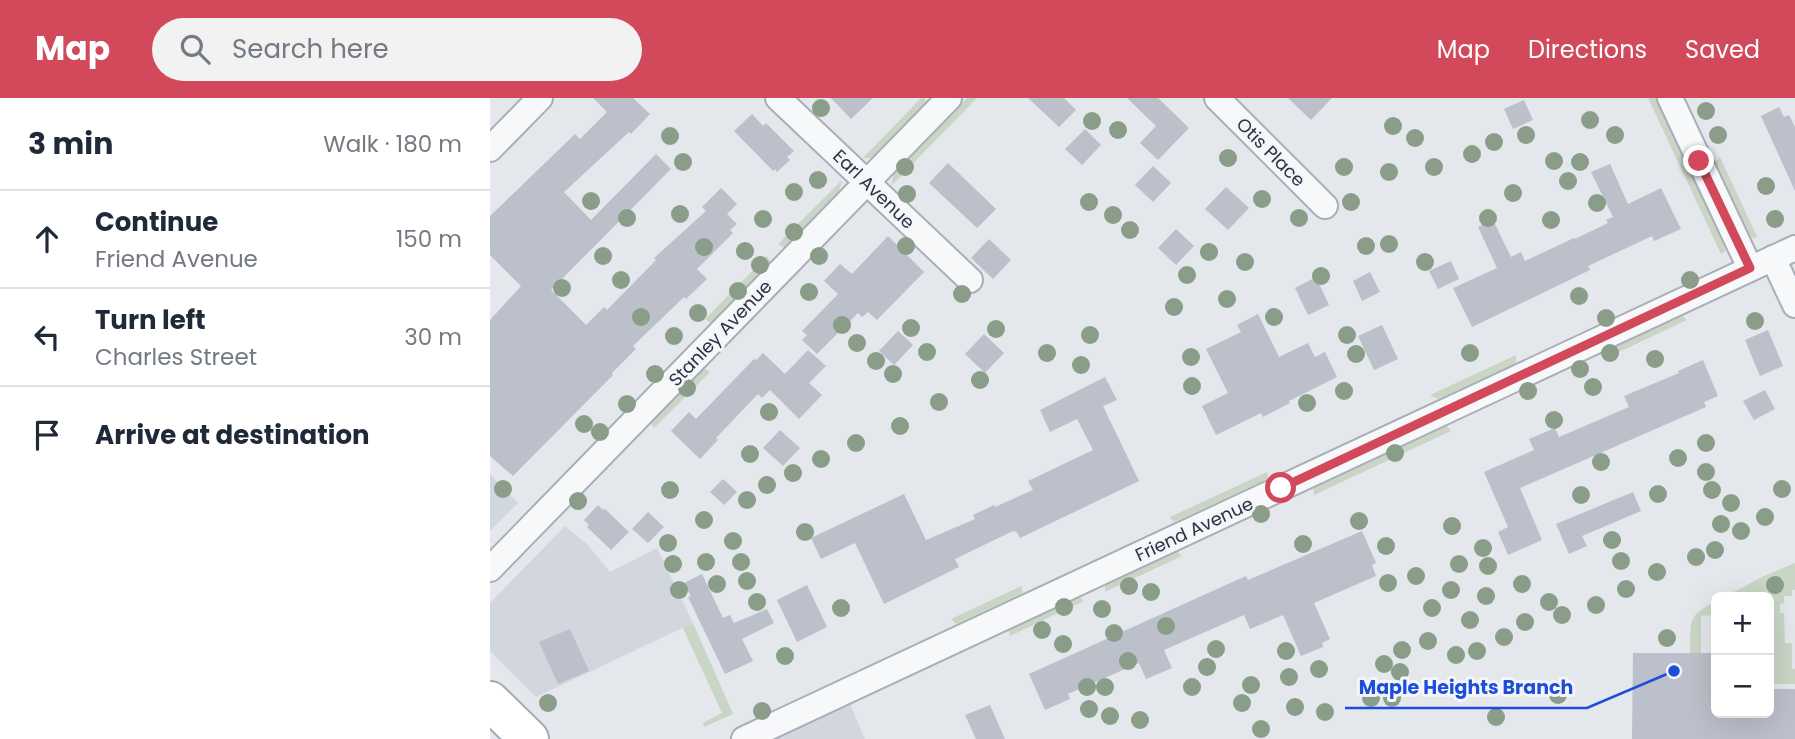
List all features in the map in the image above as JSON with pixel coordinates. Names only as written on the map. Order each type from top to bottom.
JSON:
[{"type":"main road","points":[[490,701],[529,739]]},
{"type":"street","points":[[490,149],[540,98]]},
{"type":"street","name":"Earl Avenue","points":[[778,98],[970,280]]},
{"type":"street","name":"Stanley Avenue","points":[[490,569],[949,98]]},
{"type":"street","name":"Otis Place","points":[[1217,98],[1325,206]]},
{"type":"street","points":[[1670,98],[1750,268]]},
{"type":"street","points":[[1784,253],[1795,304]]},
{"type":"street","name":"Friend Avenue","points":[[744,739],[1784,253]]},
{"type":"shaded area","points":[[490,474],[518,503],[490,531]]},
{"type":"shaded area","points":[[565,526],[588,545],[610,572],[657,548],[693,623],[536,697],[490,651],[490,603]]},
{"type":"shaded area","points":[[850,704],[865,739],[773,739]]},
{"type":"green space","points":[[921,98],[927,103],[876,154],[863,158]]},
{"type":"green space","points":[[967,98],[977,98],[891,186],[894,173]]},
{"type":"green space","points":[[1648,98],[1658,98],[1724,242],[1725,252],[1721,254]]},
{"type":"green space","points":[[1720,157],[1757,237],[1752,238],[1742,223],[1713,164]]},
{"type":"green space","points":[[842,180],[839,192],[785,248],[778,244]]},
{"type":"green space","points":[[767,256],[771,262],[711,323],[705,319]]},
{"type":"green space","points":[[1681,315],[1687,320],[1606,358],[1606,350]]},
{"type":"green space","points":[[1516,355],[1516,363],[1438,399],[1430,395]]},
{"type":"green space","points":[[703,368],[710,372],[654,428],[650,422]]},
{"type":"green space","points":[[1446,425],[1451,431],[1314,495],[1313,487]]},
{"type":"green space","points":[[1267,472],[1268,479],[1174,522],[1170,517]]},
{"type":"green space","points":[[1176,551],[1182,556],[1105,592],[1105,584]]},
{"type":"green space","points":[[1795,563],[1795,590],[1792,590],[1792,596],[1784,596],[1780,613],[1784,613],[1785,643],[1792,643],[1795,684],[1774,684],[1774,592],[1734,592]]},
{"type":"green space","points":[[1021,586],[1023,593],[956,624],[951,619]]},
{"type":"green space","points":[[1079,597],[1084,601],[1010,636],[1009,629]]},
{"type":"green space","points":[[1711,604],[1711,615],[1701,616],[1701,653],[1690,653],[1692,621],[1699,611]]},
{"type":"green space","points":[[693,623],[733,714],[704,727],[703,723],[722,713],[683,628]]},
{"type":"building","points":[[593,98],[633,98],[650,114],[564,192],[591,220],[656,154],[671,169],[551,290],[586,325],[604,307],[607,310],[656,260],[654,258],[706,211],[702,207],[721,188],[737,204],[727,214],[737,224],[730,230],[733,233],[697,269],[707,279],[633,346],[636,349],[613,375],[513,476],[490,456],[490,320],[521,286],[490,255],[490,216],[575,134],[580,139],[607,112]]},
{"type":"building","points":[[831,98],[873,98],[851,119]]},
{"type":"building","points":[[1028,98],[1064,98],[1076,110],[1059,127]]},
{"type":"building","points":[[1127,98],[1158,98],[1189,128],[1158,160],[1140,143],[1156,126]]},
{"type":"building","points":[[1288,98],[1332,98],[1311,120]]},
{"type":"building","points":[[1524,100],[1533,120],[1513,129],[1504,109]]},
{"type":"building","points":[[1779,107],[1784,117],[1789,115],[1795,127],[1795,191],[1761,116]]},
{"type":"building","points":[[752,114],[763,126],[766,123],[794,151],[787,157],[790,160],[777,172],[734,131]]},
{"type":"building","points":[[1085,129],[1101,145],[1082,165],[1065,149]]},
{"type":"building","points":[[948,163],[996,209],[977,228],[929,183]]},
{"type":"building","points":[[1610,164],[1628,204],[1661,188],[1681,229],[1654,241],[1652,236],[1588,266],[1590,270],[1472,327],[1453,288],[1497,268],[1478,227],[1493,220],[1511,257],[1521,252],[1525,261],[1575,239],[1608,223],[1606,220],[1613,217],[1591,172]]},
{"type":"building","points":[[1153,166],[1171,183],[1153,202],[1135,185]]},
{"type":"building","points":[[1226,187],[1249,208],[1228,230],[1205,209]]},
{"type":"building","points":[[1176,229],[1194,246],[1176,265],[1158,248]]},
{"type":"building","points":[[888,236],[924,272],[877,320],[868,312],[862,317],[858,313],[817,354],[802,340],[807,335],[802,331],[838,294],[824,281],[840,264],[852,274]]},
{"type":"building","points":[[989,239],[1011,260],[993,279],[971,258]]},
{"type":"building","points":[[1451,261],[1459,279],[1438,289],[1429,271]]},
{"type":"building","points":[[1370,272],[1380,292],[1362,301],[1353,281]]},
{"type":"building","points":[[1316,277],[1329,305],[1308,315],[1295,288]]},
{"type":"building","points":[[1258,314],[1279,357],[1308,343],[1315,357],[1325,352],[1337,377],[1263,417],[1261,413],[1216,435],[1202,406],[1228,393],[1206,349],[1241,332],[1237,325]]},
{"type":"building","points":[[1382,325],[1398,359],[1374,370],[1358,336]]},
{"type":"building","points":[[1768,330],[1783,366],[1760,376],[1745,340]]},
{"type":"building","points":[[898,331],[913,345],[894,365],[879,351]]},
{"type":"building","points":[[984,334],[1004,353],[985,373],[965,354]]},
{"type":"building","points":[[808,350],[826,366],[809,383],[822,395],[799,419],[770,390],[762,398],[758,394],[700,459],[671,431],[689,412],[696,419],[763,353],[785,374]]},
{"type":"building","points":[[1703,360],[1718,396],[1704,402],[1706,407],[1520,488],[1542,540],[1508,555],[1498,532],[1508,527],[1484,472],[1534,450],[1529,439],[1555,428],[1559,437],[1629,407],[1624,396]]},
{"type":"building","points":[[1105,377],[1117,400],[1103,406],[1139,481],[1020,538],[1017,532],[1013,531],[955,559],[959,567],[884,604],[855,543],[821,559],[811,538],[904,494],[926,540],[975,519],[973,515],[994,505],[995,507],[1033,490],[1028,481],[1093,450],[1077,419],[1050,432],[1040,410]]},
{"type":"building","points":[[1765,390],[1775,409],[1754,420],[1743,401]]},
{"type":"building","points":[[780,430],[800,448],[783,466],[763,448]]},
{"type":"building","points":[[723,479],[737,492],[724,505],[710,492]]},
{"type":"building","points":[[1633,492],[1641,511],[1582,536],[1587,546],[1569,554],[1556,524]]},
{"type":"building","points":[[598,505],[629,532],[611,550],[587,527],[589,525],[584,520]]},
{"type":"building","points":[[648,512],[664,527],[648,543],[632,529]]},
{"type":"building","points":[[1362,531],[1376,563],[1372,565],[1376,576],[1314,603],[1330,639],[1322,643],[1323,647],[1301,656],[1283,615],[1250,629],[1244,615],[1164,650],[1172,668],[1146,679],[1139,663],[1068,694],[1070,699],[1045,710],[1029,674],[1246,576],[1248,580]]},
{"type":"building","points":[[702,574],[723,618],[730,615],[734,623],[767,609],[774,623],[742,639],[753,661],[725,674],[688,597],[691,596],[684,583]]},
{"type":"building","points":[[807,585],[827,627],[797,642],[777,600]]},
{"type":"building","points":[[570,629],[589,671],[558,684],[539,642]]},
{"type":"building","points":[[1633,653],[1711,653],[1711,718],[1774,718],[1774,689],[1795,689],[1795,739],[1632,739]]},
{"type":"building","points":[[990,705],[1005,739],[976,739],[965,715]]},
{"type":"place","name":"Maple Heights Branch","points":[[1674,671]]},
{"type":"route","points":[[1281,488],[1750,268],[1699,161]]}]
